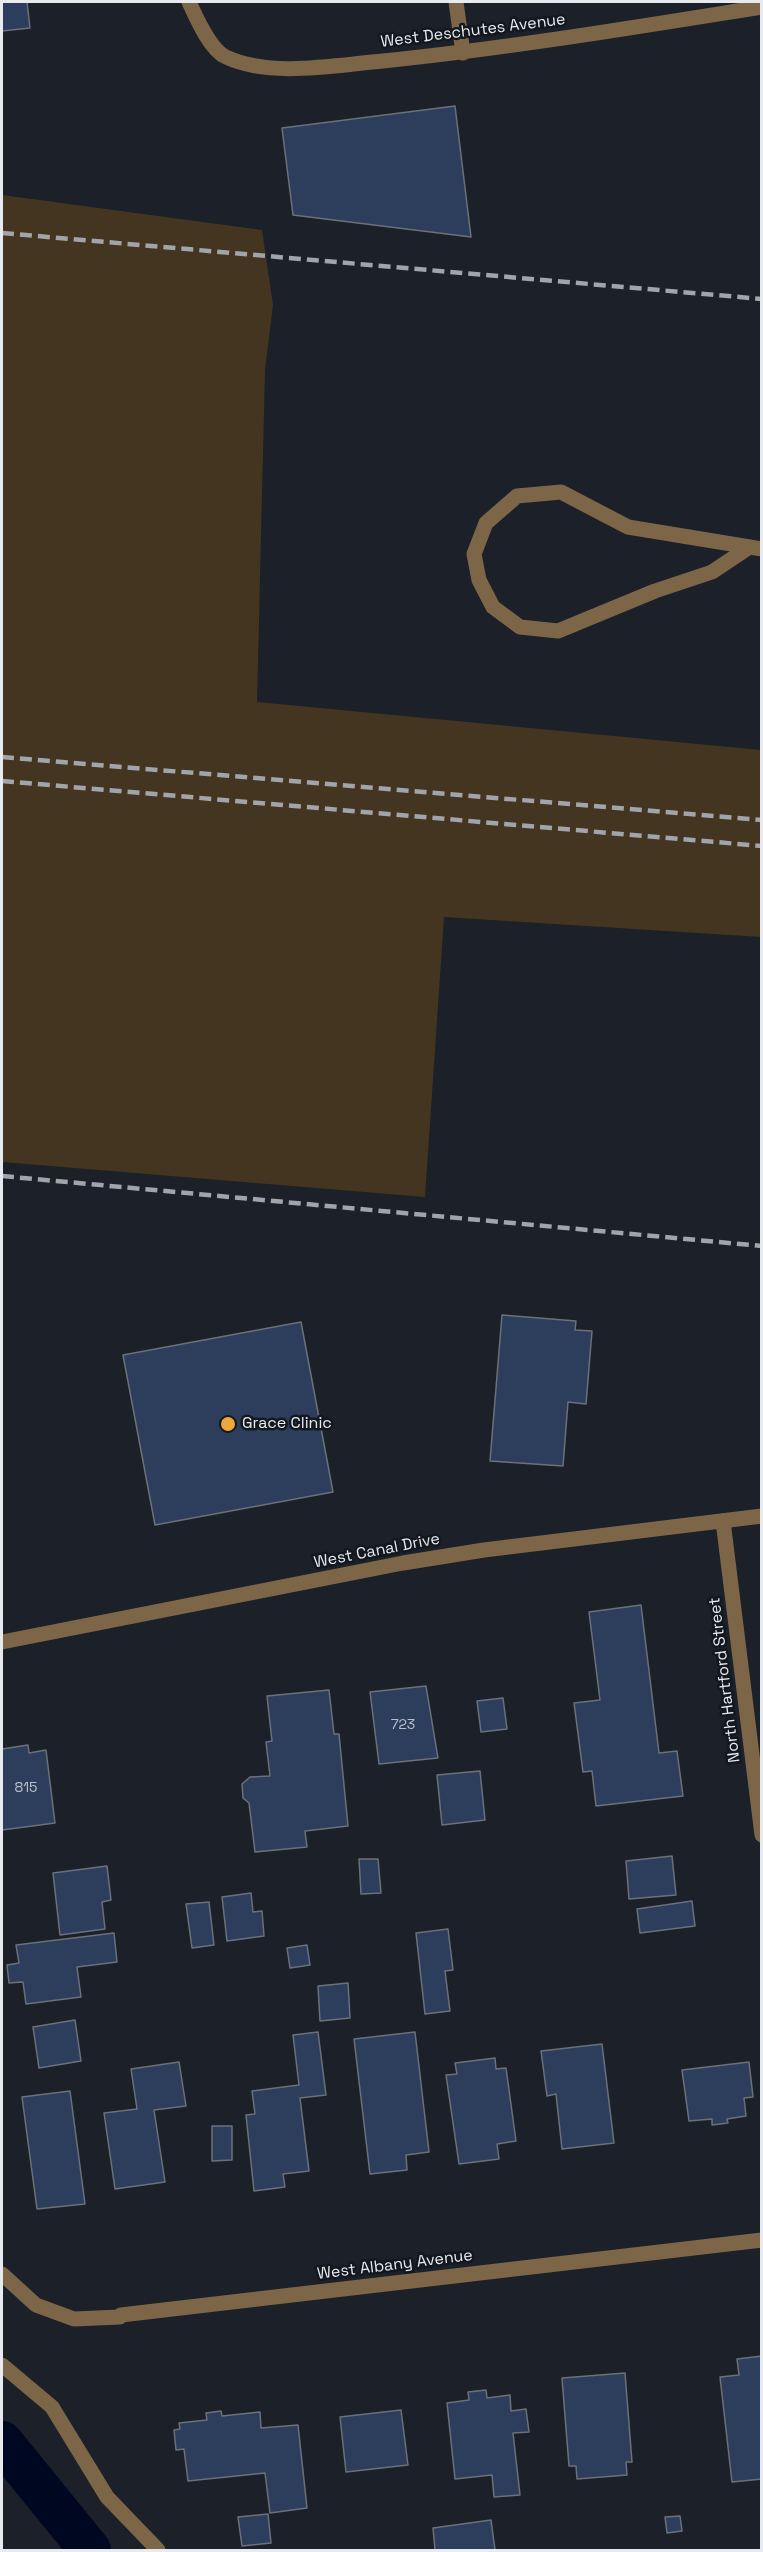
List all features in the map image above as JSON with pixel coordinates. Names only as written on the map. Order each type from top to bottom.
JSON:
[{"type":"street","name":"West Deschutes Avenue","points":[[189,2],[202,31],[224,57],[266,68],[308,68],[463,53],[762,7]]},
{"type":"street","points":[[456,2],[463,53]]},
{"type":"street","points":[[561,492],[628,527],[755,548],[712,572],[655,591],[558,631],[520,627],[493,607],[479,580],[474,554],[486,523],[517,496],[561,492]]},
{"type":"street","name":"West Canal Drive","points":[[2,1642],[415,1561],[484,1550],[762,1516]]},
{"type":"street","name":"North Hartford Street","points":[[723,1521],[762,1835]]},
{"type":"street","name":"West Albany Avenue","points":[[2,2274],[36,2306],[74,2319],[120,2317],[121,2315],[762,2240]]},
{"type":"street","points":[[2,2365],[52,2408],[107,2497],[158,2550]]},
{"type":"shaded area","points":[[2,195],[262,230],[273,305],[265,370],[257,702],[761,750],[761,937],[444,917],[425,1197],[2,1162]]},
{"type":"building","points":[[2,2],[27,2],[30,28],[2,31]]},
{"type":"building","points":[[455,106],[471,237],[293,215],[282,128]]},
{"type":"building","points":[[502,1315],[576,1321],[575,1330],[592,1331],[586,1404],[568,1402],[563,1466],[490,1461]]},
{"type":"building","name":"Grace Clinic","points":[[301,1322],[333,1492],[155,1525],[123,1355]]},
{"type":"building","points":[[641,1605],[659,1753],[677,1751],[683,1796],[596,1806],[592,1771],[583,1772],[574,1703],[600,1700],[589,1612]]},
{"type":"building","points":[[426,1686],[438,1758],[379,1764],[370,1692]]},
{"type":"building","points":[[329,1690],[334,1734],[339,1734],[348,1826],[305,1831],[307,1847],[255,1852],[249,1803],[243,1798],[242,1784],[250,1777],[270,1776],[266,1742],[272,1741],[267,1696]]},
{"type":"building","points":[[503,1698],[507,1729],[481,1732],[477,1701]]},
{"type":"building","points":[[28,1745],[29,1753],[46,1750],[55,1823],[2,1830],[2,1749]]},
{"type":"building","points":[[480,1771],[485,1820],[442,1825],[437,1775]]},
{"type":"building","points":[[672,1856],[676,1895],[629,1899],[626,1861]]},
{"type":"building","points":[[359,1859],[378,1859],[381,1893],[361,1894]]},
{"type":"building","points":[[107,1866],[111,1900],[102,1902],[105,1929],[60,1935],[53,1873]]},
{"type":"building","points":[[251,1893],[253,1912],[262,1911],[264,1936],[227,1941],[222,1897]]},
{"type":"building","points":[[692,1901],[695,1926],[640,1933],[637,1909]]},
{"type":"building","points":[[209,1902],[214,1945],[192,1948],[186,1904]]},
{"type":"building","points":[[448,1929],[453,1970],[445,1971],[450,2011],[425,2014],[416,1933]]},
{"type":"building","points":[[114,1933],[117,1962],[77,1967],[81,1997],[26,2004],[23,1982],[9,1983],[7,1965],[19,1963],[16,1945]]},
{"type":"building","points":[[307,1945],[310,1965],[290,1968],[287,1948]]},
{"type":"building","points":[[348,1983],[350,2018],[320,2021],[318,1986]]},
{"type":"building","points":[[75,2020],[81,2061],[39,2068],[33,2027]]},
{"type":"building","points":[[318,2032],[326,2095],[300,2098],[309,2171],[283,2174],[285,2187],[254,2191],[246,2115],[255,2114],[252,2091],[299,2085],[293,2035]]},
{"type":"building","points":[[415,2032],[429,2152],[406,2155],[407,2170],[370,2174],[354,2039]]},
{"type":"building","points":[[602,2044],[614,2143],[562,2149],[556,2094],[547,2096],[541,2051]]},
{"type":"building","points":[[495,2058],[496,2069],[506,2068],[516,2141],[497,2144],[499,2159],[459,2164],[446,2075],[457,2074],[455,2063]]},
{"type":"building","points":[[179,2062],[186,2106],[154,2110],[165,2182],[115,2189],[104,2113],[137,2109],[131,2069]]},
{"type":"building","points":[[749,2062],[753,2097],[744,2098],[746,2116],[727,2119],[728,2123],[712,2125],[712,2119],[689,2121],[682,2070]]},
{"type":"building","points":[[70,2091],[85,2204],[37,2209],[22,2097]]},
{"type":"building","points":[[212,2126],[232,2126],[232,2160],[212,2161]]},
{"type":"building","points":[[762,2356],[762,2479],[732,2482],[720,2377],[739,2375],[737,2359]]},
{"type":"building","points":[[625,2373],[632,2462],[626,2462],[627,2475],[577,2479],[576,2466],[569,2466],[562,2378]]},
{"type":"building","points":[[486,2390],[487,2398],[510,2395],[511,2411],[526,2409],[529,2432],[513,2433],[520,2495],[494,2497],[492,2475],[455,2479],[447,2403],[469,2400],[468,2392]]},
{"type":"building","points":[[401,2410],[408,2465],[346,2472],[340,2417]]},
{"type":"building","points":[[221,2411],[222,2416],[260,2412],[261,2428],[298,2425],[307,2508],[270,2513],[265,2473],[188,2481],[184,2449],[176,2450],[174,2430],[180,2429],[179,2423],[207,2420],[206,2413]]},
{"type":"building","points":[[268,2514],[271,2543],[242,2546],[238,2517]]},
{"type":"building","points":[[680,2516],[682,2531],[667,2533],[665,2517]]},
{"type":"building","points":[[491,2520],[495,2550],[435,2550],[433,2528]]},
{"type":"waterway","points":[[2,2442],[90,2550]]},
{"type":"railway","points":[[2,233],[762,299]]},
{"type":"railway","points":[[2,757],[762,820]]},
{"type":"railway","points":[[2,781],[762,846]]},
{"type":"railway","points":[[2,1176],[762,1246]]},
{"type":"place","name":"Grace Clinic","points":[[228,1424]]}]
